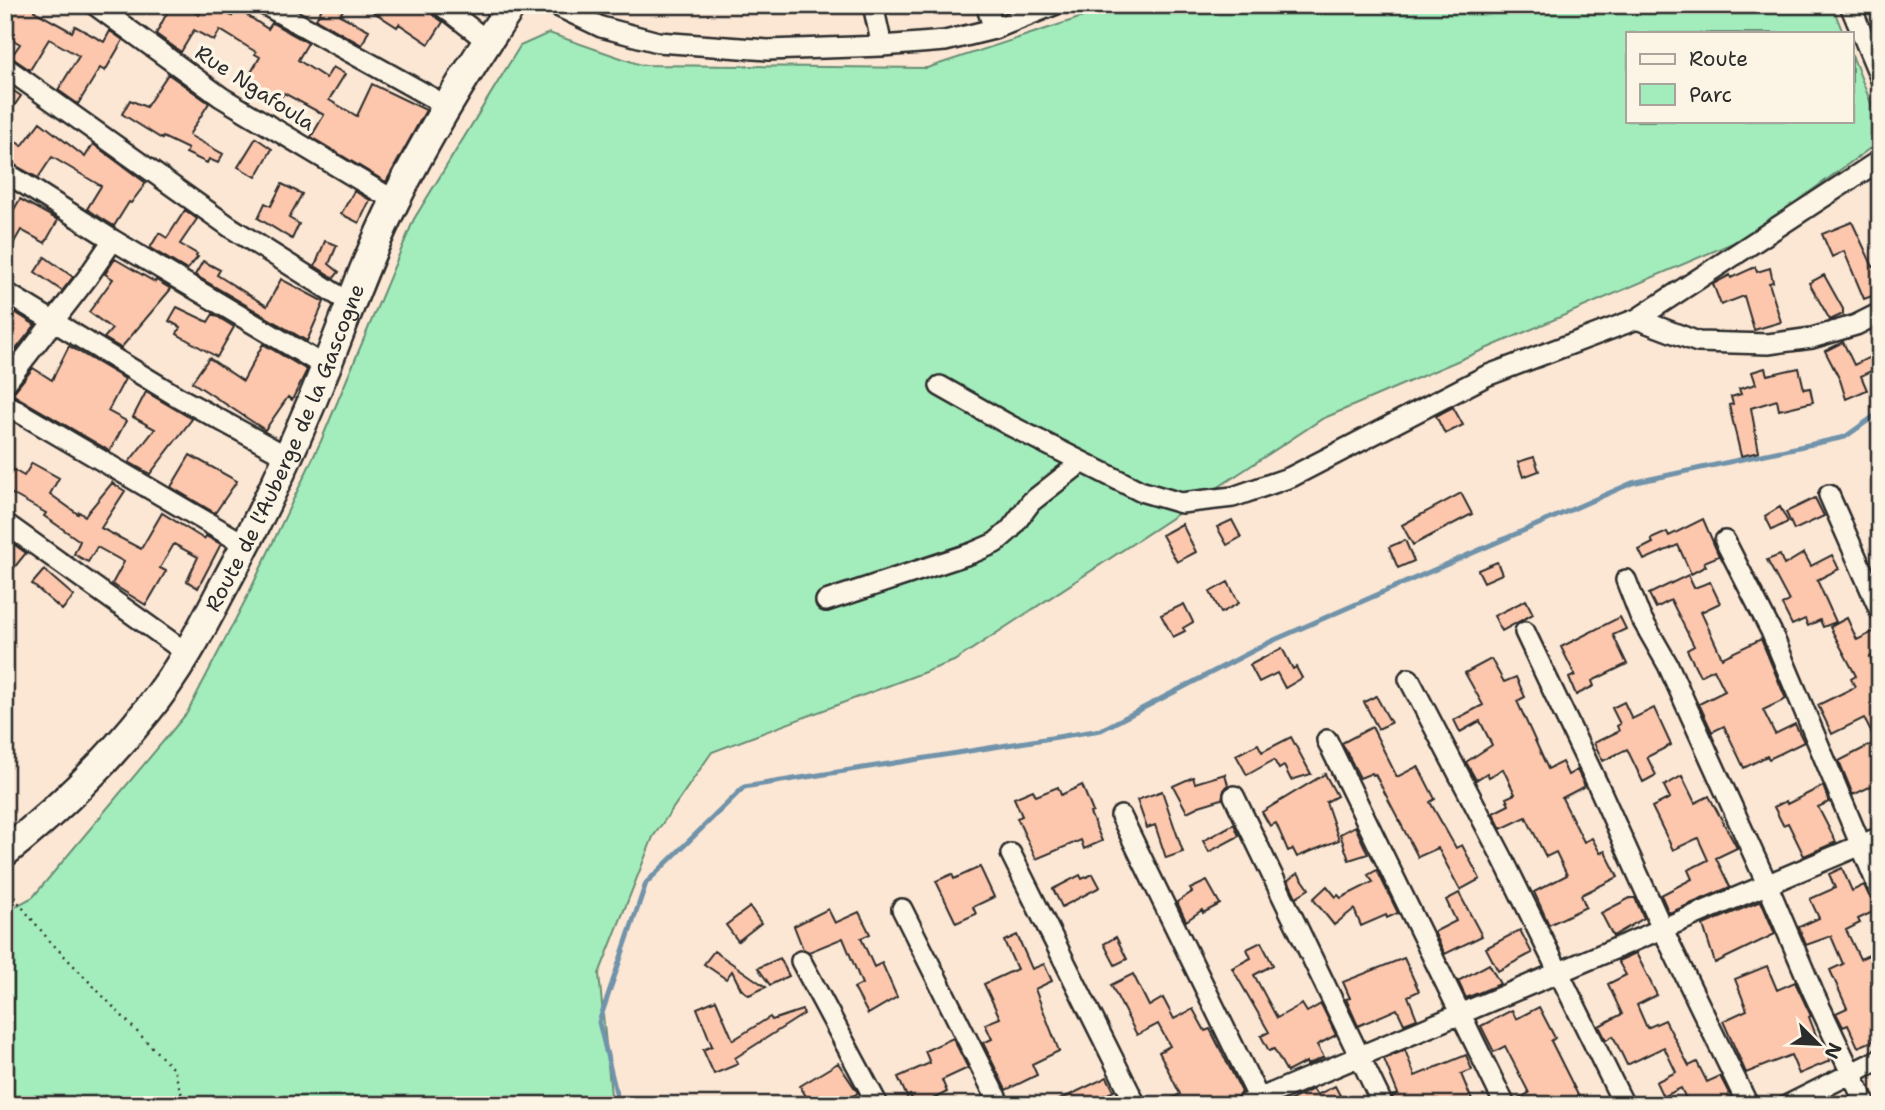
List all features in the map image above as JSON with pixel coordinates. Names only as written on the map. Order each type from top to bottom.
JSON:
[{"type":"street","name":"Rue Ngafoula","points":[[94,5],[221,96],[395,201]]},
{"type":"street","points":[[265,5],[447,106]]},
{"type":"street","points":[[441,5],[488,41]]},
{"type":"street","name":"Route de l'Auberge de la Gascogne","points":[[5,852],[40,824],[93,774],[149,709],[188,654],[246,545],[288,457],[350,303],[395,201],[447,106],[512,5]]},
{"type":"street","points":[[555,5],[601,27],[658,41],[768,50],[945,41],[994,29],[1054,5]]},
{"type":"street","points":[[873,5],[882,46]]},
{"type":"street","points":[[986,5],[994,29]]},
{"type":"street","points":[[1850,5],[1880,77]]},
{"type":"street","points":[[5,67],[230,227],[350,303]]},
{"type":"street","points":[[940,386],[1140,491],[1181,503],[1233,498],[1291,477],[1486,376],[1637,319],[1880,160]]},
{"type":"street","points":[[5,172],[326,367]]},
{"type":"street","points":[[5,384],[113,240]]},
{"type":"street","points":[[5,292],[178,397],[288,457]]},
{"type":"street","points":[[1637,319],[1698,342],[1768,344],[1812,338],[1856,325],[1880,313]]},
{"type":"street","points":[[5,404],[246,545]]},
{"type":"street","points":[[826,601],[995,543],[1010,530],[1031,502],[1082,462]]},
{"type":"street","points":[[1829,495],[1880,611]]},
{"type":"street","points":[[5,523],[188,654]]},
{"type":"street","points":[[1725,541],[1771,631],[1880,891]]},
{"type":"street","points":[[1626,580],[1640,616],[1668,665],[1866,1105]]},
{"type":"street","points":[[1525,632],[1598,785],[1661,928],[1748,1105]]},
{"type":"street","points":[[1409,680],[1560,971],[1624,1105]]},
{"type":"street","points":[[1327,740],[1505,1105]]},
{"type":"street","points":[[1234,796],[1384,1105]]},
{"type":"street","points":[[1121,816],[1255,1103],[1360,1055],[1880,838]]},
{"type":"street","points":[[1011,854],[1136,1105]]},
{"type":"street","points":[[902,909],[1000,1105]]},
{"type":"street","points":[[802,961],[878,1105]]},
{"type":"street","points":[[1788,1105],[1880,1059]]},
{"type":"path","points":[[5,886],[48,939],[174,1070],[185,1105]]},
{"type":"green space","points":[[1119,5],[1832,5],[1843,32],[1626,32],[1626,122],[1854,122],[1854,60],[1880,126],[1880,141],[1749,236],[1322,419],[954,661],[712,752],[653,837],[599,974],[612,1105],[5,1105],[5,912],[33,897],[187,713],[247,597],[321,441],[414,219],[520,46],[549,33],[641,65],[927,68]]},
{"type":"building","points":[[5,5],[38,5],[34,11],[72,32],[75,26],[104,42],[110,31],[123,40],[105,71],[100,68],[78,104],[58,90],[79,56],[49,39],[30,70],[11,57],[20,44],[5,35]]},
{"type":"building","points":[[171,5],[181,5],[199,15],[205,5],[212,5],[232,16],[236,8],[268,29],[272,23],[308,43],[298,60],[326,78],[333,67],[345,74],[329,100],[357,116],[372,84],[426,110],[386,182],[311,137],[324,115],[284,93],[278,103],[245,83],[260,57],[256,52],[220,30],[214,41],[194,30],[181,52],[156,34]]},
{"type":"building","points":[[324,5],[346,5],[340,15],[369,30],[362,45],[316,19]]},
{"type":"building","points":[[363,5],[420,5],[443,22],[429,44]]},
{"type":"building","points":[[168,74],[209,103],[189,135],[223,154],[218,163],[209,159],[207,163],[186,153],[188,149],[163,137],[162,139],[122,114],[130,100],[146,107]]},
{"type":"building","points":[[5,85],[21,96],[5,119]]},
{"type":"building","points":[[40,122],[85,157],[93,144],[146,183],[131,203],[129,202],[114,226],[87,209],[101,186],[52,157],[38,178],[5,160],[5,134],[22,146]]},
{"type":"building","points":[[256,138],[272,149],[256,177],[238,167]]},
{"type":"building","points":[[282,184],[302,194],[289,218],[299,224],[292,239],[258,218],[265,203],[271,206]]},
{"type":"building","points":[[354,191],[370,200],[359,223],[341,214]]},
{"type":"building","points":[[20,199],[58,220],[45,243],[21,230],[5,258],[5,225]]},
{"type":"building","points":[[185,210],[197,219],[180,244],[198,257],[187,270],[150,248],[159,233],[167,238]]},
{"type":"building","points":[[1852,222],[1873,267],[1880,264],[1880,293],[1864,299],[1844,251],[1832,257],[1822,234]]},
{"type":"building","points":[[325,241],[337,245],[329,264],[339,272],[334,278],[315,266]]},
{"type":"building","points":[[45,257],[73,277],[62,291],[35,272]]},
{"type":"building","points":[[115,259],[171,289],[121,348],[104,338],[112,329],[89,312],[113,279],[105,274]]},
{"type":"building","points":[[203,261],[220,270],[217,275],[267,306],[281,279],[324,302],[307,341],[195,275]]},
{"type":"building","points":[[1755,267],[1757,272],[1770,268],[1773,282],[1769,283],[1781,322],[1754,330],[1744,296],[1721,305],[1713,284]]},
{"type":"building","points":[[1824,275],[1843,309],[1843,314],[1830,320],[1809,283]]},
{"type":"building","points":[[5,306],[35,325],[13,353],[5,348]]},
{"type":"building","points":[[177,307],[208,322],[213,314],[234,327],[217,357],[177,334],[180,327],[169,321]]},
{"type":"building","points":[[1843,342],[1854,365],[1870,357],[1877,368],[1861,376],[1867,390],[1846,399],[1840,380],[1825,351]]},
{"type":"building","points":[[263,344],[307,370],[292,400],[288,397],[265,430],[192,382],[209,358],[243,381]]},
{"type":"building","points":[[69,346],[125,379],[108,411],[126,421],[110,451],[12,394],[33,368],[52,380]]},
{"type":"building","points":[[1765,368],[1767,375],[1799,368],[1804,389],[1810,388],[1813,402],[1779,410],[1777,400],[1751,408],[1759,452],[1741,456],[1729,405],[1733,404],[1731,397],[1741,394],[1739,389],[1756,384],[1752,372]]},
{"type":"building","points":[[146,392],[192,419],[150,474],[129,462],[155,429],[133,417]]},
{"type":"building","points":[[1453,407],[1463,425],[1445,434],[1436,416]]},
{"type":"building","points":[[190,455],[237,481],[215,513],[171,487]]},
{"type":"building","points":[[1534,457],[1539,471],[1523,477],[1518,462]]},
{"type":"building","points":[[32,463],[59,478],[50,494],[78,514],[79,512],[85,516],[112,483],[125,491],[101,528],[141,549],[162,513],[204,539],[206,536],[221,544],[198,588],[187,581],[198,557],[174,544],[160,568],[166,571],[146,605],[112,584],[124,562],[97,547],[88,562],[74,554],[80,541],[44,516],[46,513],[5,490],[5,465],[24,476]]},
{"type":"building","points":[[1461,493],[1472,514],[1413,545],[1402,525]]},
{"type":"building","points":[[1815,498],[1824,516],[1794,530],[1786,512]]},
{"type":"building","points":[[1780,507],[1788,522],[1772,530],[1765,516]]},
{"type":"building","points":[[1703,519],[1719,556],[1704,562],[1706,566],[1691,574],[1678,545],[1644,560],[1639,550],[1653,543],[1651,539],[1667,532],[1669,536]]},
{"type":"building","points":[[1232,520],[1241,537],[1227,545],[1217,527]]},
{"type":"building","points":[[1182,524],[1196,552],[1177,562],[1162,535]]},
{"type":"building","points":[[5,538],[26,553],[5,579]]},
{"type":"building","points":[[1405,540],[1414,561],[1398,568],[1389,547]]},
{"type":"building","points":[[1804,553],[1811,566],[1832,555],[1839,569],[1817,580],[1836,622],[1823,627],[1820,620],[1808,626],[1805,619],[1792,625],[1782,605],[1789,601],[1767,560],[1780,555],[1784,565]]},
{"type":"building","points":[[1497,562],[1502,574],[1484,582],[1478,570]]},
{"type":"building","points":[[44,570],[74,596],[62,610],[32,584]]},
{"type":"building","points":[[1688,575],[1694,588],[1710,582],[1720,603],[1701,612],[1722,658],[1761,639],[1786,699],[1763,710],[1775,734],[1795,724],[1804,742],[1744,768],[1724,726],[1712,732],[1699,704],[1725,691],[1714,669],[1700,676],[1687,650],[1694,646],[1671,600],[1656,608],[1649,594]]},
{"type":"building","points":[[1228,582],[1239,603],[1221,613],[1210,592]]},
{"type":"building","points":[[1526,600],[1533,614],[1502,631],[1494,616]]},
{"type":"building","points":[[1184,604],[1193,622],[1183,628],[1185,631],[1173,637],[1161,615]]},
{"type":"building","points":[[1620,617],[1626,629],[1613,635],[1627,664],[1592,681],[1594,686],[1576,695],[1569,678],[1575,675],[1561,647]]},
{"type":"building","points":[[1847,618],[1857,640],[1875,631],[1880,640],[1880,652],[1870,657],[1880,676],[1880,782],[1853,795],[1839,761],[1876,742],[1864,718],[1832,734],[1818,705],[1855,687],[1851,679],[1856,676],[1830,627]]},
{"type":"building","points":[[1282,648],[1293,669],[1296,667],[1302,678],[1285,688],[1277,673],[1259,682],[1250,665]]},
{"type":"building","points":[[1491,659],[1504,682],[1516,677],[1525,697],[1517,701],[1548,769],[1562,762],[1568,775],[1577,770],[1585,786],[1562,798],[1584,842],[1592,838],[1600,853],[1605,851],[1618,877],[1581,895],[1586,907],[1549,925],[1534,892],[1567,875],[1556,852],[1546,857],[1526,817],[1501,829],[1493,813],[1509,805],[1506,798],[1515,794],[1503,769],[1489,777],[1487,773],[1476,780],[1466,762],[1492,745],[1480,721],[1460,732],[1454,720],[1483,705],[1465,673]]},
{"type":"building","points":[[1376,696],[1391,723],[1378,729],[1364,702]]},
{"type":"building","points":[[1624,702],[1632,719],[1654,708],[1671,745],[1647,757],[1656,775],[1643,782],[1627,749],[1603,761],[1594,743],[1619,731],[1617,726],[1620,724],[1612,708]]},
{"type":"building","points":[[1372,727],[1397,777],[1418,766],[1435,799],[1430,802],[1456,848],[1462,845],[1480,879],[1460,890],[1438,848],[1418,857],[1375,774],[1360,778],[1342,743]]},
{"type":"building","points":[[1291,737],[1311,774],[1291,780],[1284,766],[1279,769],[1274,760],[1247,775],[1236,755],[1258,744],[1262,752]]},
{"type":"building","points":[[1225,774],[1228,785],[1222,799],[1187,812],[1173,786],[1193,777],[1195,783]]},
{"type":"building","points":[[1325,774],[1337,796],[1326,802],[1339,840],[1297,857],[1293,849],[1288,851],[1276,823],[1270,826],[1262,812]]},
{"type":"building","points":[[1682,776],[1695,803],[1709,796],[1737,848],[1716,858],[1730,887],[1669,913],[1661,895],[1692,879],[1688,870],[1708,860],[1698,838],[1673,850],[1652,807],[1670,798],[1664,786]]},
{"type":"building","points":[[1082,785],[1102,841],[1084,849],[1081,840],[1036,859],[1017,818],[1022,816],[1014,798],[1033,790],[1036,796],[1058,787],[1061,795]]},
{"type":"building","points":[[1823,786],[1829,802],[1818,807],[1836,842],[1804,856],[1788,823],[1783,825],[1774,807],[1786,801],[1787,804]]},
{"type":"building","points":[[1162,791],[1183,852],[1166,858],[1155,825],[1147,828],[1137,800]]},
{"type":"building","points":[[1234,824],[1239,836],[1209,852],[1203,841]]},
{"type":"building","points":[[1355,826],[1368,854],[1349,860],[1340,834]]},
{"type":"building","points":[[980,867],[994,897],[973,907],[976,914],[956,923],[936,881],[952,874],[954,879]]},
{"type":"building","points":[[1842,868],[1852,891],[1864,885],[1879,909],[1858,919],[1860,923],[1846,930],[1860,959],[1880,950],[1880,976],[1870,981],[1880,1002],[1880,1038],[1858,1047],[1848,1025],[1843,1027],[1836,1013],[1847,1008],[1830,970],[1843,964],[1831,936],[1806,945],[1799,927],[1819,918],[1810,899],[1835,888],[1829,874]]},
{"type":"building","points":[[1377,870],[1398,913],[1361,926],[1354,909],[1334,925],[1313,899],[1327,886],[1336,897],[1338,895],[1341,898],[1373,882],[1368,875]]},
{"type":"building","points":[[1298,873],[1309,889],[1296,897],[1288,880]]},
{"type":"building","points":[[1093,874],[1100,887],[1062,907],[1053,889],[1080,875],[1082,879]]},
{"type":"building","points":[[1207,881],[1220,904],[1203,913],[1202,910],[1186,921],[1177,902],[1192,892],[1190,889]]},
{"type":"building","points":[[1459,893],[1482,936],[1445,954],[1434,932],[1456,921],[1446,900]]},
{"type":"building","points":[[1635,898],[1644,918],[1613,936],[1601,913]]},
{"type":"building","points":[[1761,901],[1775,934],[1715,963],[1703,925]]},
{"type":"building","points":[[750,907],[761,923],[738,941],[726,925]]},
{"type":"building","points":[[828,909],[835,923],[859,912],[870,934],[861,938],[874,967],[882,963],[897,997],[868,1014],[854,988],[862,984],[843,938],[809,952],[803,949],[794,926]]},
{"type":"building","points":[[1520,930],[1532,953],[1498,971],[1486,948]]},
{"type":"building","points":[[1017,935],[1032,969],[1044,964],[1052,981],[1035,989],[1059,1051],[1032,1064],[1037,1075],[1006,1090],[983,1043],[992,1039],[985,1024],[1000,1018],[984,984],[1017,969],[1004,941]]},
{"type":"building","points":[[1116,937],[1127,959],[1115,965],[1104,944]]},
{"type":"building","points":[[1261,942],[1273,965],[1254,975],[1277,1018],[1302,1004],[1307,1012],[1321,1004],[1336,1035],[1317,1045],[1324,1057],[1307,1065],[1306,1062],[1287,1072],[1274,1049],[1269,1051],[1261,1036],[1269,1032],[1232,968],[1251,958],[1247,949]]},
{"type":"building","points":[[714,951],[766,987],[749,995],[741,989],[732,971],[726,979],[704,964]]},
{"type":"building","points":[[1636,953],[1657,995],[1637,1005],[1647,1028],[1665,1020],[1689,1066],[1697,1062],[1707,1082],[1720,1076],[1732,1099],[1728,1101],[1729,1105],[1689,1105],[1681,1088],[1663,1097],[1656,1082],[1676,1072],[1664,1047],[1627,1065],[1613,1036],[1606,1040],[1599,1026],[1622,1014],[1608,984],[1626,975],[1618,961]]},
{"type":"building","points":[[780,958],[789,976],[770,985],[758,968]]},
{"type":"building","points":[[1404,958],[1419,991],[1408,996],[1417,1019],[1404,1024],[1397,1009],[1358,1026],[1346,999],[1350,998],[1343,982]]},
{"type":"building","points":[[1489,964],[1500,984],[1466,998],[1458,981]]},
{"type":"building","points":[[1767,966],[1777,990],[1795,982],[1811,1016],[1809,1017],[1819,1043],[1823,1041],[1830,1061],[1799,1074],[1791,1055],[1746,1073],[1723,1021],[1747,1010],[1735,979]]},
{"type":"building","points":[[1133,974],[1149,1006],[1163,998],[1174,1019],[1193,1009],[1205,1031],[1210,1029],[1242,1092],[1233,1101],[1221,1105],[1160,1105],[1180,1094],[1159,1052],[1170,1046],[1158,1024],[1137,1035],[1111,985]]},
{"type":"building","points":[[716,1000],[733,1040],[770,1017],[772,1020],[802,1010],[804,1014],[735,1058],[738,1064],[714,1074],[703,1050],[712,1046],[697,1008]]},
{"type":"building","points":[[1539,1007],[1555,1038],[1551,1041],[1583,1105],[1517,1105],[1516,1100],[1529,1093],[1505,1046],[1494,1052],[1481,1026],[1512,1010],[1516,1019]]},
{"type":"building","points":[[953,1038],[968,1068],[942,1080],[947,1092],[931,1100],[933,1105],[915,1105],[910,1095],[907,1097],[898,1077],[930,1063],[925,1051]]},
{"type":"building","points":[[1405,1050],[1415,1076],[1466,1055],[1472,1070],[1461,1074],[1474,1105],[1395,1105],[1392,1096],[1398,1094],[1384,1059]]},
{"type":"building","points":[[838,1063],[858,1093],[837,1105],[811,1105],[800,1086]]},
{"type":"building","points":[[1107,1077],[1114,1091],[1084,1105],[1049,1105]]},
{"type":"building","points":[[1335,1086],[1345,1105],[1281,1105],[1313,1089],[1317,1095]]},
{"type":"waterway","points":[[619,1105],[599,1022],[646,883],[744,787],[1101,730],[1272,641],[1632,483],[1845,437],[1880,412]]}]
